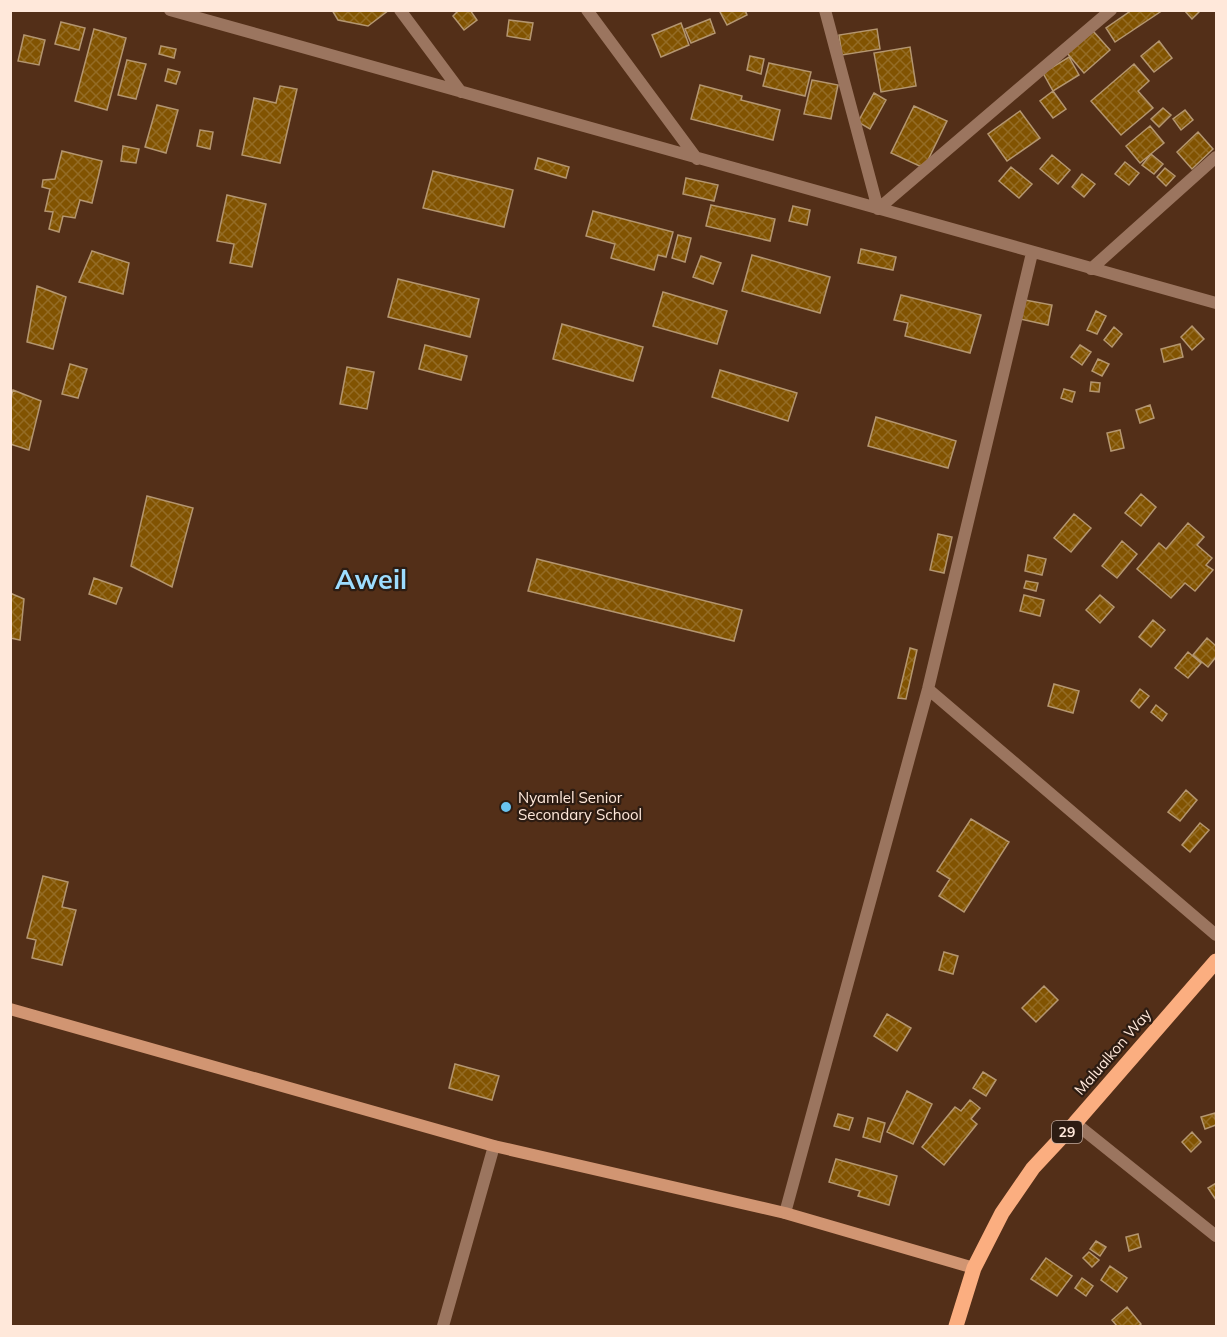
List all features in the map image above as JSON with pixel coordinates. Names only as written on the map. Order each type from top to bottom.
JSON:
[{"type":"main road","name":"Malualkon Way","points":[[956,1326],[974,1268],[1002,1213],[1032,1168],[1075,1123],[1216,961]]},
{"type":"main road","points":[[10,1009],[494,1146],[785,1213],[974,1268]]},
{"type":"street","points":[[170,10],[1216,303]]},
{"type":"street","points":[[400,10],[461,92]]},
{"type":"street","points":[[587,10],[697,159]]},
{"type":"street","points":[[825,10],[878,209]]},
{"type":"street","points":[[878,209],[1111,10]]},
{"type":"street","points":[[1091,269],[1216,157]]},
{"type":"street","points":[[785,1213],[927,689],[1032,253]]},
{"type":"street","points":[[927,689],[1216,934]]},
{"type":"street","points":[[1075,1123],[1216,1236]]},
{"type":"street","points":[[443,1326],[494,1146]]},
{"type":"building","points":[[332,10],[389,10],[368,26],[338,20]]},
{"type":"building","points":[[459,10],[470,10],[477,20],[464,30],[453,16]]},
{"type":"building","points":[[719,10],[745,10],[747,15],[727,25]]},
{"type":"building","points":[[1132,10],[1163,10],[1115,42],[1106,28]]},
{"type":"building","points":[[1184,10],[1201,10],[1192,19]]},
{"type":"building","points":[[710,19],[715,33],[691,43],[685,29]]},
{"type":"building","points":[[509,20],[533,23],[530,40],[507,36]]},
{"type":"building","points":[[61,22],[85,28],[79,50],[55,44]]},
{"type":"building","points":[[681,23],[689,45],[661,57],[652,35]]},
{"type":"building","points":[[94,29],[126,38],[107,110],[75,101]]},
{"type":"building","points":[[877,29],[880,49],[842,55],[839,35]]},
{"type":"building","points":[[1093,31],[1110,50],[1084,73],[1067,53]]},
{"type":"building","points":[[24,35],[45,40],[39,65],[18,61]]},
{"type":"building","points":[[1159,41],[1172,58],[1154,72],[1141,56]]},
{"type":"building","points":[[161,46],[176,49],[174,58],[159,54]]},
{"type":"building","points":[[910,47],[916,86],[881,92],[874,53]]},
{"type":"building","points":[[750,56],[764,59],[761,74],[747,70]]},
{"type":"building","points":[[1069,57],[1079,75],[1053,91],[1043,73]]},
{"type":"building","points":[[127,60],[146,64],[136,99],[118,95]]},
{"type":"building","points":[[769,63],[811,72],[805,96],[763,86]]},
{"type":"building","points":[[1134,64],[1149,81],[1138,91],[1153,108],[1121,135],[1091,101]]},
{"type":"building","points":[[168,69],[180,72],[176,84],[165,81]]},
{"type":"building","points":[[812,80],[838,85],[831,119],[804,114]]},
{"type":"building","points":[[700,85],[742,96],[741,100],[780,110],[773,140],[691,119]]},
{"type":"building","points":[[280,86],[297,89],[280,163],[242,155],[254,98],[276,103]]},
{"type":"building","points":[[1053,91],[1066,109],[1053,118],[1040,101]]},
{"type":"building","points":[[874,93],[886,100],[870,129],[858,122]]},
{"type":"building","points":[[157,105],[178,110],[166,153],[145,147]]},
{"type":"building","points":[[914,106],[947,121],[924,168],[891,153]]},
{"type":"building","points":[[1163,108],[1171,115],[1159,127],[1151,119]]},
{"type":"building","points":[[1185,110],[1193,120],[1181,130],[1173,119]]},
{"type":"building","points":[[1020,111],[1040,138],[1007,161],[988,134]]},
{"type":"building","points":[[1150,126],[1164,143],[1140,163],[1126,146]]},
{"type":"building","points":[[200,130],[213,132],[210,149],[197,146]]},
{"type":"building","points":[[1198,132],[1213,149],[1192,169],[1177,152]]},
{"type":"building","points":[[123,146],[139,149],[136,163],[121,161]]},
{"type":"building","points":[[62,151],[102,161],[92,203],[80,200],[75,218],[63,216],[59,232],[49,229],[53,212],[45,211],[50,189],[42,187],[43,180],[55,179]]},
{"type":"building","points":[[1151,154],[1163,164],[1154,174],[1142,165]]},
{"type":"building","points":[[1052,155],[1070,170],[1058,184],[1040,169]]},
{"type":"building","points":[[538,158],[569,167],[566,178],[535,169]]},
{"type":"building","points":[[1125,162],[1139,173],[1129,185],[1115,174]]},
{"type":"building","points":[[1011,167],[1032,184],[1019,198],[999,181]]},
{"type":"building","points":[[1165,168],[1175,176],[1166,186],[1157,177]]},
{"type":"building","points":[[433,171],[513,190],[504,227],[423,208]]},
{"type":"building","points":[[1082,174],[1095,184],[1084,197],[1072,187]]},
{"type":"building","points":[[686,178],[718,185],[714,201],[683,194]]},
{"type":"building","points":[[227,195],[266,204],[252,267],[230,263],[234,244],[217,241]]},
{"type":"building","points":[[711,205],[775,219],[770,241],[706,226]]},
{"type":"building","points":[[793,206],[810,210],[807,225],[789,221]]},
{"type":"building","points":[[593,211],[673,232],[666,257],[658,255],[654,270],[611,258],[615,244],[586,236]]},
{"type":"building","points":[[678,235],[691,238],[685,262],[672,258]]},
{"type":"building","points":[[861,249],[896,257],[893,270],[858,263]]},
{"type":"building","points":[[92,251],[129,263],[123,294],[79,282]]},
{"type":"building","points":[[752,255],[830,277],[820,313],[742,291]]},
{"type":"building","points":[[701,256],[721,263],[713,284],[693,277]]},
{"type":"building","points":[[398,279],[479,299],[470,337],[388,317]]},
{"type":"building","points":[[37,286],[66,297],[53,349],[27,342]]},
{"type":"building","points":[[663,292],[727,311],[717,344],[653,326]]},
{"type":"building","points":[[901,295],[981,315],[970,353],[905,336],[908,323],[894,320]]},
{"type":"building","points":[[1025,300],[1052,305],[1048,325],[1020,319]]},
{"type":"building","points":[[1096,311],[1106,316],[1097,334],[1087,330]]},
{"type":"building","points":[[562,324],[643,347],[633,381],[553,359]]},
{"type":"building","points":[[1192,326],[1204,339],[1192,350],[1181,337]]},
{"type":"building","points":[[1114,327],[1122,334],[1112,347],[1104,340]]},
{"type":"building","points":[[1180,344],[1183,357],[1164,362],[1161,349]]},
{"type":"building","points":[[425,345],[467,356],[461,380],[419,369]]},
{"type":"building","points":[[1080,345],[1091,352],[1082,365],[1071,357]]},
{"type":"building","points":[[1098,359],[1109,364],[1102,376],[1092,371]]},
{"type":"building","points":[[70,364],[87,369],[78,398],[62,394]]},
{"type":"building","points":[[347,367],[374,372],[367,409],[340,404]]},
{"type":"building","points":[[720,370],[797,393],[788,421],[712,397]]},
{"type":"building","points":[[1091,382],[1100,383],[1099,392],[1090,391]]},
{"type":"building","points":[[1064,389],[1075,392],[1072,402],[1061,398]]},
{"type":"building","points":[[13,390],[41,401],[29,450],[10,444],[10,400]]},
{"type":"building","points":[[1150,405],[1154,418],[1140,423],[1136,410]]},
{"type":"building","points":[[876,417],[956,441],[948,468],[868,446]]},
{"type":"building","points":[[1120,430],[1124,448],[1111,451],[1107,433]]},
{"type":"building","points":[[1141,494],[1156,507],[1141,526],[1125,513]]},
{"type":"building","points":[[147,496],[193,508],[172,587],[131,566]]},
{"type":"building","points":[[1074,514],[1091,528],[1071,552],[1054,538]]},
{"type":"building","points":[[1188,523],[1204,537],[1197,545],[1212,558],[1206,565],[1213,570],[1195,591],[1185,583],[1171,598],[1137,569],[1159,543],[1166,549]]},
{"type":"building","points":[[938,534],[952,537],[944,573],[930,570]]},
{"type":"building","points":[[1122,541],[1137,554],[1117,578],[1102,566]]},
{"type":"building","points":[[1028,555],[1046,559],[1042,575],[1025,571]]},
{"type":"building","points":[[537,559],[742,610],[734,641],[528,591]]},
{"type":"building","points":[[94,578],[122,588],[116,604],[89,594]]},
{"type":"building","points":[[1026,581],[1038,583],[1036,591],[1024,588]]},
{"type":"building","points":[[10,593],[24,599],[20,640],[10,638]]},
{"type":"building","points":[[1024,595],[1044,600],[1040,616],[1020,611]]},
{"type":"building","points":[[1100,595],[1114,607],[1100,623],[1086,610]]},
{"type":"building","points":[[1153,620],[1165,630],[1151,647],[1139,637]]},
{"type":"building","points":[[1207,638],[1216,646],[1216,657],[1208,667],[1193,655]]},
{"type":"building","points":[[910,648],[917,650],[906,699],[898,698]]},
{"type":"building","points":[[1188,652],[1201,663],[1188,678],[1175,668]]},
{"type":"building","points":[[1054,684],[1079,691],[1073,713],[1048,706]]},
{"type":"building","points":[[1140,689],[1149,696],[1139,708],[1131,701]]},
{"type":"building","points":[[1156,705],[1167,714],[1162,721],[1151,712]]},
{"type":"building","points":[[1186,790],[1197,800],[1180,821],[1168,812]]},
{"type":"building","points":[[971,819],[1009,842],[964,912],[939,896],[950,879],[937,871]]},
{"type":"building","points":[[1200,823],[1209,830],[1190,852],[1182,845]]},
{"type":"building","points":[[43,876],[68,882],[62,907],[76,910],[62,965],[32,958],[36,940],[27,938]]},
{"type":"building","points":[[944,952],[958,956],[953,974],[939,970]]},
{"type":"building","points":[[1044,986],[1058,1000],[1036,1022],[1022,1008]]},
{"type":"building","points":[[887,1014],[911,1028],[897,1051],[874,1036]]},
{"type":"building","points":[[455,1064],[499,1076],[492,1100],[449,1088]]},
{"type":"building","points":[[983,1072],[996,1080],[986,1096],[973,1088]]},
{"type":"building","points":[[907,1091],[932,1104],[913,1144],[887,1132]]},
{"type":"building","points":[[970,1100],[980,1108],[971,1119],[977,1124],[944,1165],[922,1147],[955,1107],[961,1111]]},
{"type":"building","points":[[1215,1113],[1216,1125],[1205,1129],[1201,1117]]},
{"type":"building","points":[[838,1114],[853,1118],[849,1130],[834,1126]]},
{"type":"building","points":[[868,1118],[885,1123],[880,1142],[863,1137]]},
{"type":"building","points":[[1192,1132],[1201,1142],[1191,1152],[1182,1142]]},
{"type":"building","points":[[836,1159],[897,1176],[889,1205],[858,1196],[860,1191],[829,1182]]},
{"type":"building","points":[[1216,1183],[1216,1200],[1208,1188]]},
{"type":"building","points":[[1138,1234],[1141,1247],[1129,1251],[1126,1237]]},
{"type":"building","points":[[1096,1241],[1106,1247],[1100,1256],[1090,1249]]},
{"type":"building","points":[[1089,1252],[1099,1260],[1092,1267],[1083,1258]]},
{"type":"building","points":[[1046,1258],[1072,1276],[1057,1296],[1031,1279]]},
{"type":"building","points":[[1110,1266],[1127,1278],[1117,1292],[1101,1280]]},
{"type":"building","points":[[1082,1278],[1093,1286],[1086,1296],[1075,1288]]},
{"type":"building","points":[[1127,1307],[1141,1324],[1117,1326],[1112,1320]]},
{"type":"place","name":"Nyamlel Senior Secondary School","points":[[506,807]]},
{"type":"district","name":"Aweil","points":[[371,580]]}]
